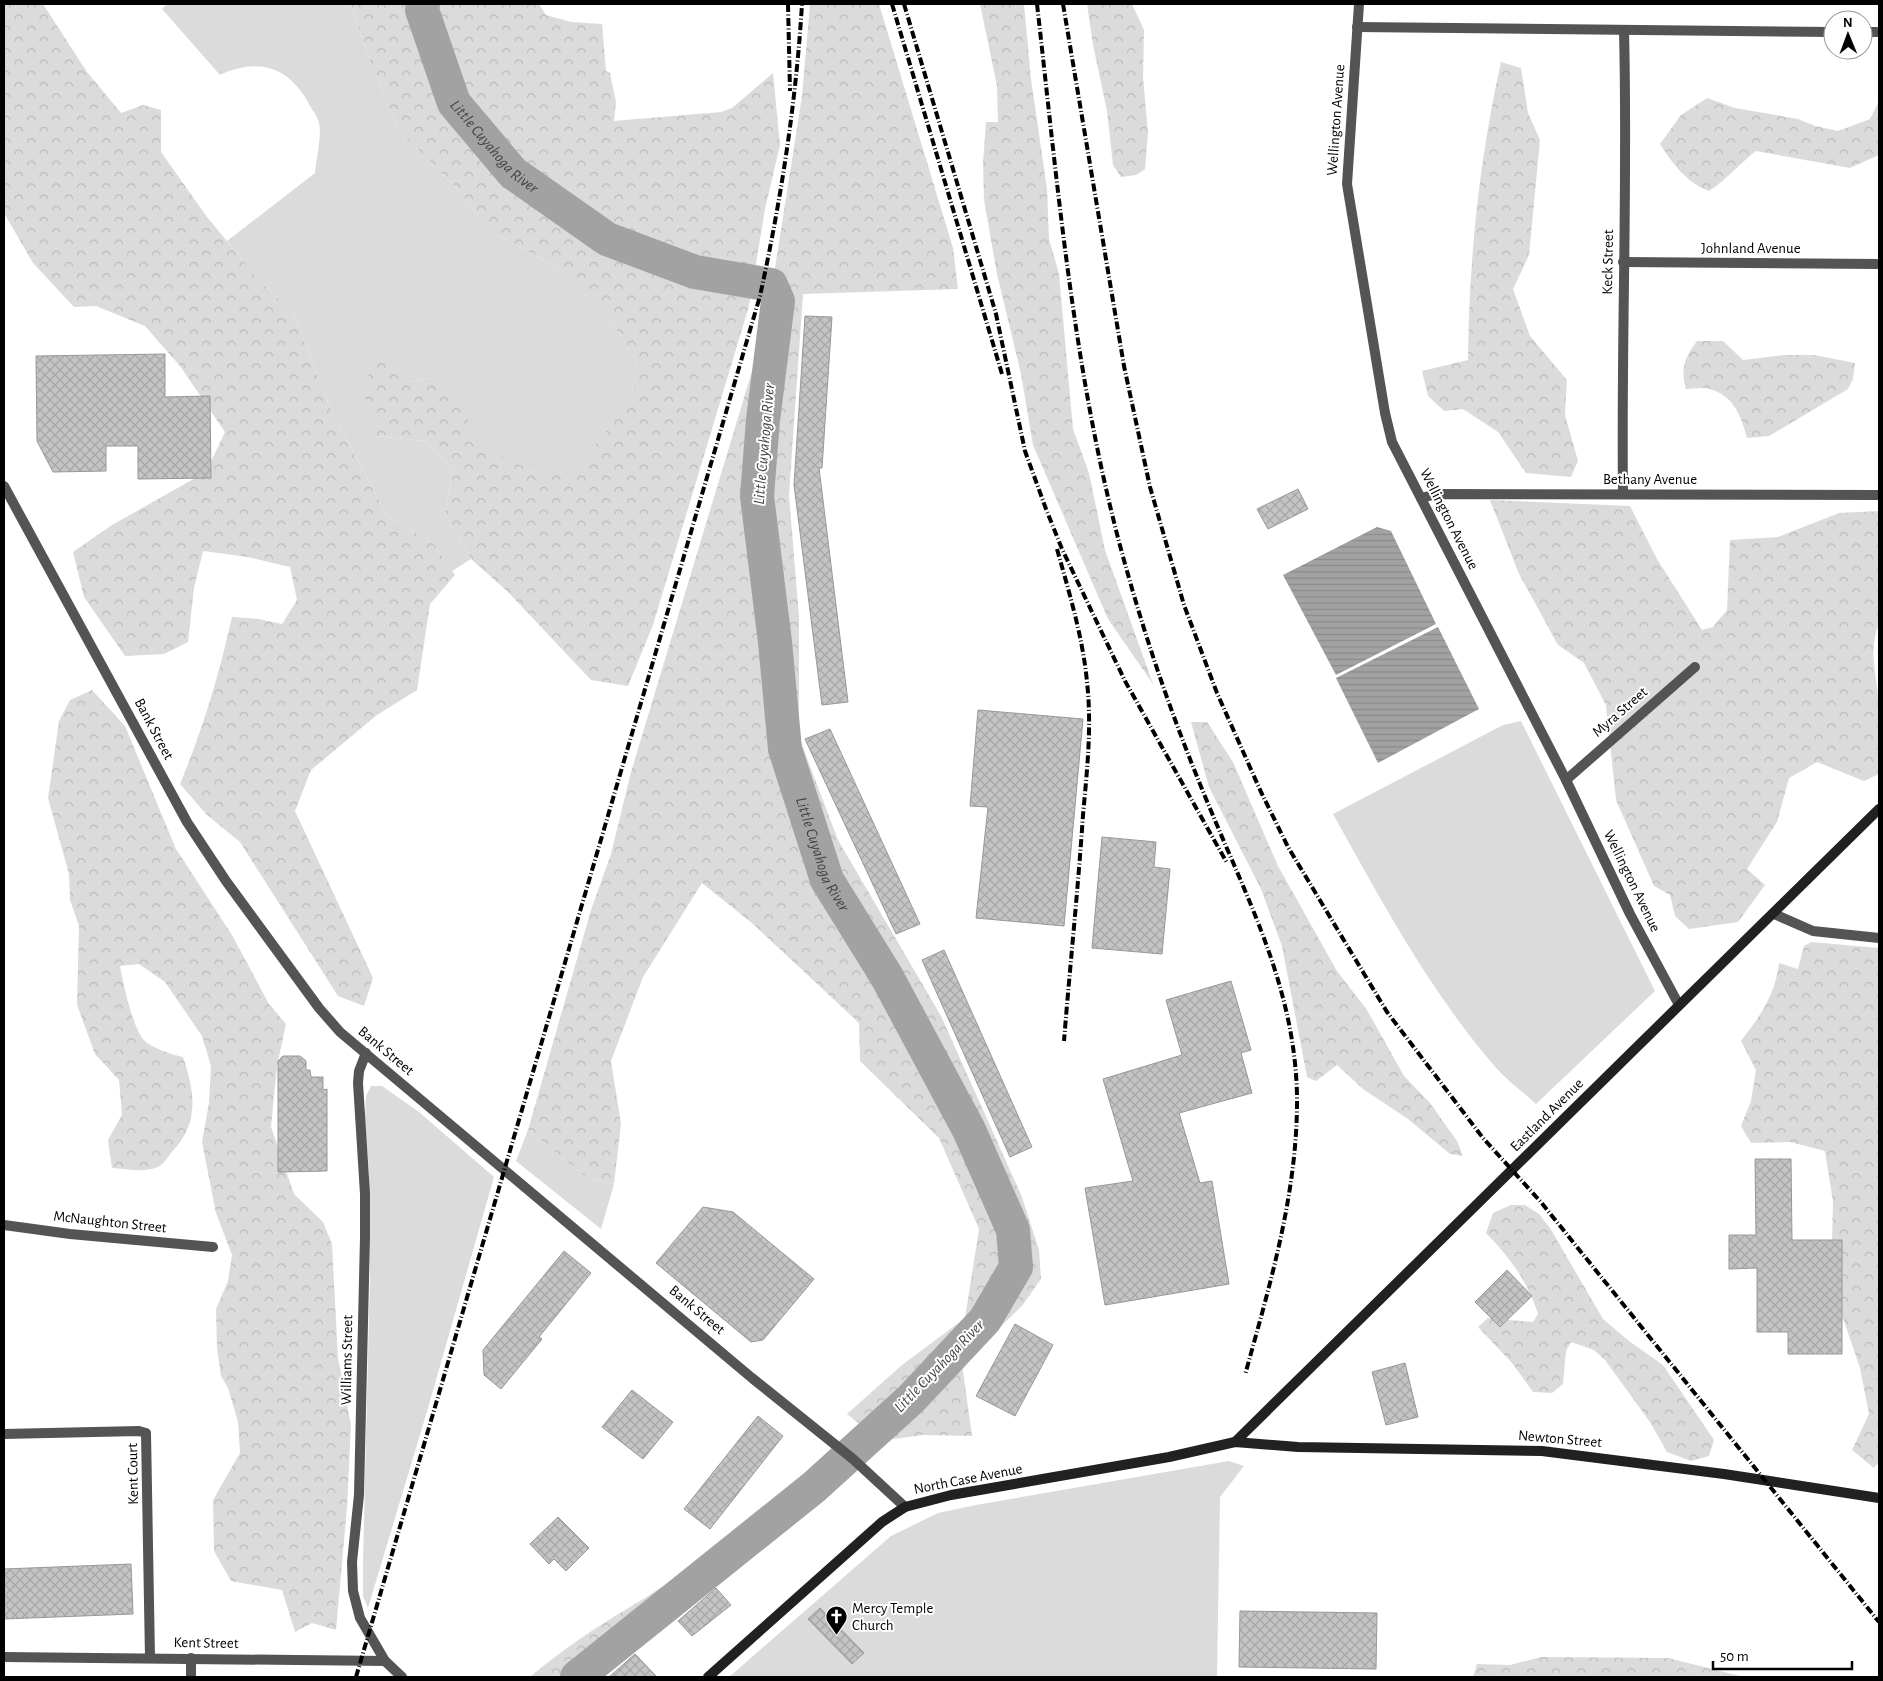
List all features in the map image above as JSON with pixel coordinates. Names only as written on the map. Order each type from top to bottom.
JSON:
[{"type":"street","name":"Wellington Avenue","points":[[1359,4],[1347,184],[1385,413],[1392,442],[1566,780],[1630,914],[1679,1005]]},
{"type":"street","points":[[1358,27],[1823,32]]},
{"type":"street","name":"Keck Street","points":[[1624,31],[1626,96],[1623,262],[1624,494]]},
{"type":"street","name":"Johnland Avenue","points":[[1623,262],[1879,264]]},
{"type":"street","name":"Bank Street","points":[[4,486],[182,814],[205,850],[319,1008],[340,1032],[868,1473],[905,1507]]},
{"type":"street","name":"Bethany Avenue","points":[[1421,498],[1437,494],[1879,495]]},
{"type":"street","name":"Myra Street","points":[[1566,780],[1695,667]]},
{"type":"street","name":"Eastland Avenue","points":[[1235,1442],[1879,809]]},
{"type":"street","points":[[1774,914],[1813,931],[1879,938]]},
{"type":"street","name":"Williams Street","points":[[366,1053],[359,1071],[358,1083],[365,1194],[365,1237],[359,1495],[352,1572],[353,1591],[360,1618],[385,1660]]},
{"type":"street","name":"McNaughton Street","points":[[4,1225],[70,1234],[213,1247]]},
{"type":"street","name":"Kent Court","points":[[4,1434],[139,1431],[146,1433],[150,1658]]},
{"type":"street","name":"Newton Street","points":[[1235,1442],[1298,1448],[1542,1451],[1715,1473],[1879,1498]]},
{"type":"street","name":"North Case Avenue","points":[[708,1677],[882,1522],[905,1507],[951,1495],[1169,1457],[1235,1442]]},
{"type":"street","name":"Kent Street","points":[[4,1657],[385,1660]]},
{"type":"street","points":[[191,1658],[191,1677]]},
{"type":"street","points":[[385,1660],[402,1677]]},
{"type":"green space","points":[[4,4],[43,4],[87,72],[121,113],[143,105],[161,110],[161,152],[207,217],[255,275],[294,314],[331,410],[388,517],[433,543],[455,575],[430,604],[417,690],[377,715],[311,770],[295,811],[373,978],[364,1006],[338,996],[240,842],[206,814],[180,784],[210,702],[232,617],[259,619],[282,624],[297,600],[290,567],[248,557],[203,551],[194,588],[188,642],[164,654],[125,656],[84,597],[73,552],[112,525],[206,472],[225,432],[180,366],[145,326],[96,306],[74,307],[33,263],[4,213]]},
{"type":"green space","points":[[167,4],[351,4],[369,58],[399,131],[459,191],[490,231],[560,269],[609,318],[637,361],[635,396],[574,472],[535,472],[486,449],[447,391],[431,378],[409,382],[377,359],[377,436],[424,441],[453,470],[445,512],[471,559],[452,571],[433,543],[388,517],[331,410],[294,314],[255,275],[227,241],[315,173],[320,134],[317,116],[293,82],[283,74],[272,69],[248,67],[220,75],[162,9]]},
{"type":"green space","points":[[351,4],[539,4],[546,15],[571,22],[602,24],[606,71],[610,73],[616,102],[614,121],[721,112],[732,108],[773,73],[780,145],[765,209],[749,306],[653,625],[628,686],[591,680],[507,591],[471,559],[445,512],[453,470],[424,441],[377,436],[362,389],[377,358],[409,382],[431,378],[448,391],[487,449],[535,472],[574,472],[634,396],[637,361],[609,318],[560,269],[490,231],[459,191],[399,131],[369,58]]},
{"type":"green space","points":[[810,4],[879,4],[953,248],[958,289],[803,294],[789,495],[799,617],[799,737],[838,840],[941,1016],[1022,1197],[1039,1250],[1041,1279],[1022,1306],[962,1364],[972,1436],[923,1435],[887,1440],[868,1431],[847,1414],[902,1365],[965,1318],[979,1229],[939,1138],[860,1061],[859,1023],[753,924],[702,883],[643,977],[611,1061],[621,1124],[614,1184],[586,1177],[528,1130],[591,910],[611,854],[631,772],[766,325],[802,96]]},
{"type":"green space","points":[[980,4],[1024,4],[1031,79],[1047,189],[1049,239],[1059,274],[1073,429],[1089,473],[1105,550],[1153,684],[1108,619],[1033,445],[1021,374],[997,274],[984,200],[983,163],[986,122],[998,122],[997,86]]},
{"type":"green space","points":[[1087,4],[1132,4],[1144,30],[1143,77],[1148,133],[1145,169],[1136,175],[1121,177],[1113,165],[1107,111],[1093,45]]},
{"type":"green space","points":[[1501,62],[1521,68],[1528,113],[1540,140],[1529,255],[1513,289],[1530,336],[1567,380],[1565,415],[1578,461],[1571,477],[1526,473],[1498,432],[1463,409],[1444,411],[1428,396],[1422,371],[1468,360],[1470,285],[1481,173]]},
{"type":"green space","points":[[1707,98],[1735,108],[1798,119],[1815,126],[1838,131],[1870,119],[1879,101],[1879,155],[1850,168],[1756,151],[1709,191],[1687,178],[1660,144],[1681,115]]},
{"type":"green space","points":[[1697,341],[1723,341],[1743,360],[1784,355],[1814,355],[1855,363],[1853,379],[1848,389],[1769,436],[1747,438],[1739,415],[1731,402],[1725,397],[1707,388],[1686,389],[1684,382],[1685,364],[1689,352]]},
{"type":"green space","points":[[1490,500],[1630,506],[1657,559],[1702,630],[1713,627],[1727,610],[1730,540],[1778,537],[1839,513],[1879,511],[1879,623],[1873,655],[1879,708],[1879,774],[1864,781],[1817,762],[1789,778],[1777,822],[1747,869],[1765,885],[1738,922],[1689,929],[1675,916],[1670,895],[1654,886],[1616,800],[1606,705],[1584,663],[1558,645],[1519,574]]},
{"type":"green space","points":[[92,690],[125,726],[176,849],[232,935],[269,1004],[286,1024],[277,1066],[271,1127],[294,1194],[323,1222],[332,1244],[338,1358],[351,1425],[347,1507],[336,1630],[312,1623],[295,1632],[282,1590],[231,1581],[214,1551],[213,1500],[240,1453],[238,1422],[228,1388],[221,1376],[217,1348],[216,1309],[228,1281],[232,1255],[216,1213],[202,1142],[209,1103],[211,1066],[202,1036],[165,982],[139,964],[120,966],[136,1026],[147,1043],[162,1051],[183,1057],[192,1095],[191,1119],[180,1142],[160,1166],[141,1170],[112,1168],[108,1140],[122,1115],[119,1080],[95,1054],[77,1005],[79,926],[70,900],[69,874],[48,798],[59,721],[70,700]]},
{"type":"green space","points":[[1521,721],[1655,991],[1536,1104],[1497,1069],[1450,1009],[1408,946],[1333,814],[1503,725]]},
{"type":"green space","points":[[1191,722],[1207,722],[1233,762],[1278,866],[1337,971],[1367,1010],[1404,1076],[1430,1103],[1457,1141],[1463,1156],[1450,1154],[1408,1119],[1363,1089],[1337,1065],[1316,1081],[1307,1077],[1282,946],[1261,889],[1209,787]]},
{"type":"green space","points":[[1811,942],[1879,948],[1879,1462],[1874,1468],[1852,1450],[1869,1414],[1860,1368],[1831,1283],[1833,1202],[1825,1151],[1790,1142],[1751,1143],[1741,1126],[1751,1101],[1756,1070],[1741,1041],[1766,1005],[1774,986],[1779,963],[1798,969],[1804,946]]},
{"type":"green space","points":[[371,1086],[382,1086],[419,1112],[494,1177],[368,1608],[363,1596],[370,1275],[369,1172],[365,1120],[366,1096]]},
{"type":"green space","points":[[528,1130],[586,1177],[614,1184],[601,1229],[516,1161]]},
{"type":"green space","points":[[1511,1205],[1525,1205],[1539,1214],[1550,1228],[1603,1319],[1629,1341],[1663,1365],[1714,1440],[1709,1456],[1691,1461],[1667,1452],[1650,1422],[1605,1360],[1594,1350],[1571,1342],[1566,1351],[1563,1384],[1552,1393],[1533,1392],[1512,1363],[1478,1327],[1488,1318],[1533,1322],[1538,1314],[1529,1291],[1517,1270],[1486,1233],[1493,1213]]},
{"type":"green space","points":[[1229,1461],[1244,1466],[1220,1497],[1217,1677],[729,1677],[891,1536],[938,1513]]},
{"type":"green space","points":[[680,1579],[692,1581],[692,1590],[652,1623],[594,1677],[530,1677],[569,1646],[659,1589]]},
{"type":"green space","points":[[1541,1657],[1668,1658],[1744,1677],[1473,1677],[1477,1664],[1510,1665]]},
{"type":"shaded area","points":[[1377,527],[1391,531],[1436,624],[1336,675],[1283,575]]},
{"type":"shaded area","points":[[1438,627],[1479,709],[1378,763],[1336,678]]},
{"type":"building","points":[[805,316],[832,317],[822,468],[819,468],[848,702],[822,705],[794,485]]},
{"type":"building","points":[[165,354],[165,397],[210,396],[211,478],[138,479],[138,446],[106,446],[106,471],[53,472],[37,441],[36,356]]},
{"type":"building","points":[[1298,489],[1308,509],[1268,529],[1257,509]]},
{"type":"building","points":[[978,710],[1083,719],[1064,926],[976,918],[988,807],[970,806]]},
{"type":"building","points":[[830,729],[920,924],[896,934],[805,739]]},
{"type":"building","points":[[1102,837],[1156,842],[1154,867],[1170,869],[1162,954],[1092,948]]},
{"type":"building","points":[[944,950],[1032,1147],[1010,1157],[922,960]]},
{"type":"building","points":[[1231,981],[1251,1050],[1241,1053],[1252,1093],[1179,1113],[1200,1183],[1212,1181],[1229,1284],[1105,1305],[1085,1188],[1133,1181],[1103,1079],[1182,1055],[1166,1000]]},
{"type":"building","points":[[283,1056],[300,1056],[306,1061],[306,1070],[310,1070],[311,1077],[323,1077],[323,1090],[327,1089],[327,1171],[278,1172],[278,1061]]},
{"type":"building","points":[[1755,1159],[1791,1159],[1792,1240],[1842,1240],[1842,1354],[1788,1354],[1788,1332],[1757,1332],[1757,1268],[1729,1269],[1729,1235],[1756,1235]]},
{"type":"building","points":[[703,1207],[733,1212],[814,1279],[763,1340],[751,1342],[656,1263]]},
{"type":"building","points":[[564,1251],[591,1273],[539,1337],[542,1339],[501,1389],[484,1375],[483,1350]]},
{"type":"building","points":[[1507,1270],[1532,1296],[1500,1327],[1475,1302]]},
{"type":"building","points":[[1015,1324],[1053,1345],[1015,1416],[976,1396]]},
{"type":"building","points":[[1405,1363],[1418,1417],[1386,1425],[1372,1372]]},
{"type":"building","points":[[632,1390],[673,1422],[643,1459],[602,1427]]},
{"type":"building","points":[[758,1416],[783,1436],[710,1529],[684,1509]]},
{"type":"building","points":[[558,1517],[589,1548],[566,1571],[554,1559],[549,1564],[530,1544]]},
{"type":"building","points":[[131,1564],[133,1614],[4,1619],[4,1569]]},
{"type":"building","points":[[716,1588],[731,1605],[692,1636],[678,1621]]},
{"type":"building","name":"Mercy Temple Church","points":[[820,1608],[864,1653],[852,1664],[808,1619]]},
{"type":"building","points":[[1240,1611],[1377,1613],[1376,1669],[1239,1667]]},
{"type":"building","points":[[635,1654],[657,1677],[609,1677]]},
{"type":"waterway","name":"Little Cuyahoga River","points":[[423,4],[422,10],[454,103],[513,173],[607,239],[695,272],[771,285],[778,301],[763,420],[757,496],[775,642],[785,749],[827,880],[887,977],[969,1130],[1013,1230],[1016,1267],[985,1320],[911,1399],[814,1487],[577,1677]]},
{"type":"railway","points":[[788,4],[790,91]]},
{"type":"railway","points":[[356,1677],[760,296],[775,224],[787,151],[796,78],[802,4]]},
{"type":"railway","points":[[892,4],[1002,374]]},
{"type":"railway","points":[[904,4],[996,314],[1025,451],[1046,509],[1062,549],[1125,681],[1227,863]]},
{"type":"railway","points":[[1037,4],[1071,293],[1095,437],[1110,508],[1137,607],[1176,722],[1267,947],[1288,1019],[1294,1057],[1297,1096],[1296,1132],[1288,1202],[1273,1272],[1245,1375]]},
{"type":"railway","points":[[1063,4],[1124,366],[1150,487],[1184,605],[1217,693],[1288,847],[1387,1012],[1483,1138],[1540,1201],[1879,1622]]},
{"type":"railway","points":[[1057,549],[1082,649],[1089,715],[1087,765],[1064,1041]]},
{"type":"place","name":"Mercy Temple Church","points":[[836,1636]]}]
